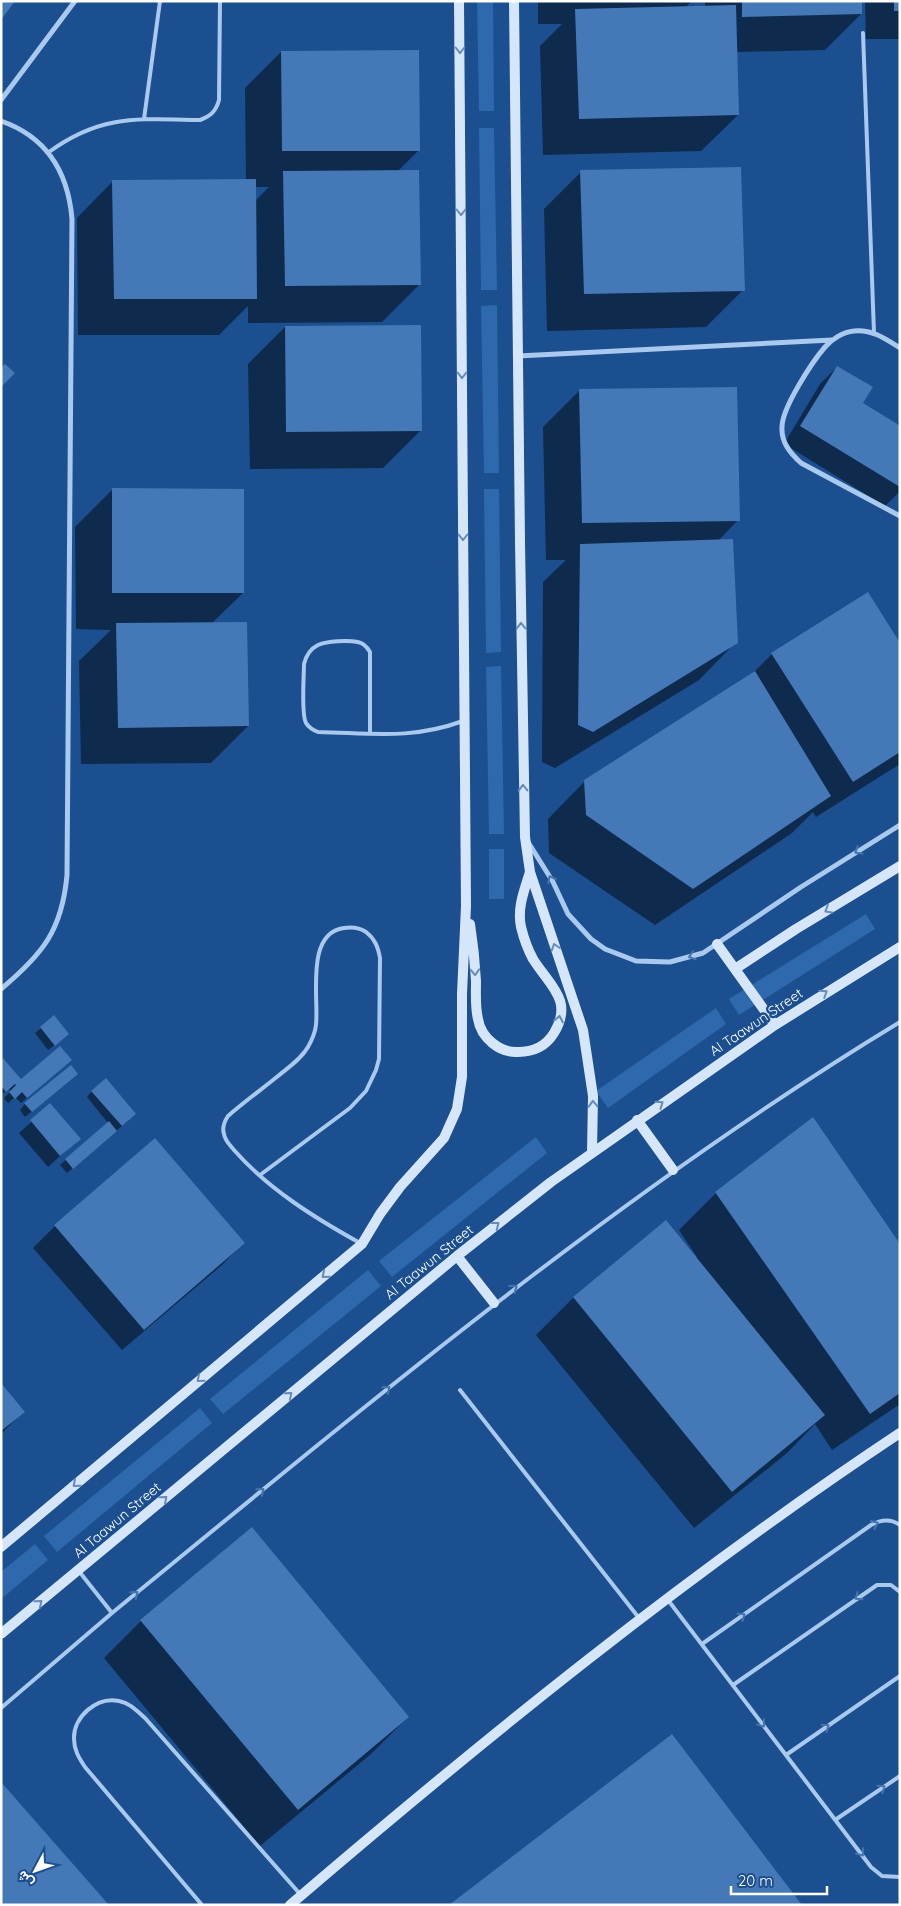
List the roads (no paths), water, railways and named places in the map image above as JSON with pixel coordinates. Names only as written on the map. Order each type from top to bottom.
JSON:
[{"type":"main road","points":[[1,1547],[362,1244],[380,1214],[400,1187],[444,1138],[458,1109],[462,1077],[462,994],[466,906],[459,1]]},
{"type":"main road","points":[[514,1],[525,837],[530,872],[582,1030],[593,1096],[592,1152]]},
{"type":"main road","points":[[735,969],[796,929],[900,866]]},
{"type":"main road","points":[[466,906],[475,963],[478,1020],[482,1032],[490,1042],[501,1049],[513,1052],[526,1052],[540,1048],[551,1039],[558,1026],[561,1012],[559,998],[554,986],[534,960],[521,926],[519,908],[530,872]]},
{"type":"main road","points":[[718,944],[775,1025]]},
{"type":"main road","name":"Al Taawun Street","points":[[1,1634],[457,1256],[551,1182],[775,1025],[900,947]]},
{"type":"main road","points":[[637,1120],[673,1170]]},
{"type":"main road","points":[[457,1256],[494,1304]]},
{"type":"main road","points":[[290,1905],[455,1767],[667,1598],[900,1433]]},
{"type":"street","points":[[1,100],[75,1]]},
{"type":"street","points":[[1,121],[26,132],[49,152],[59,167],[66,183],[71,201],[72,219],[67,875],[65,898],[49,940],[36,958],[1,989]]},
{"type":"street","points":[[900,348],[874,333],[864,330],[853,331],[833,340],[824,348],[788,403],[783,415],[782,429],[784,442],[790,453],[800,463],[900,516]]},
{"type":"street","points":[[518,356],[833,340]]},
{"type":"street","points":[[525,837],[552,882],[568,914],[591,939],[605,949],[636,961],[670,962],[703,953],[801,887],[900,825]]},
{"type":"lane","points":[[144,119],[160,1]]},
{"type":"lane","points":[[49,152],[77,133],[93,126],[110,122],[144,119],[200,120],[214,113],[219,100],[220,1]]},
{"type":"lane","points":[[864,33],[874,333]]},
{"type":"lane","points":[[370,734],[370,652],[366,646],[359,642],[324,643],[316,646],[306,656],[304,664],[304,718],[309,728],[318,732],[370,734],[409,734],[447,727],[465,720]]},
{"type":"lane","points":[[260,1175],[350,1108],[366,1091],[372,1081],[379,1059],[380,958],[378,947],[364,930],[353,927],[342,928],[332,932],[324,939],[319,949],[316,1026],[310,1045],[297,1060],[232,1113],[225,1122],[223,1133],[243,1160],[260,1175],[320,1219],[362,1244]]},
{"type":"lane","points":[[1,1708],[112,1613],[494,1304],[673,1170],[774,1102],[900,1022]]},
{"type":"lane","points":[[460,1390],[641,1620]]},
{"type":"lane","points":[[702,1644],[871,1525],[884,1520],[890,1520],[900,1525]]},
{"type":"lane","points":[[78,1570],[112,1613]]},
{"type":"lane","points":[[733,1685],[877,1584],[891,1585],[900,1592]]},
{"type":"lane","points":[[667,1598],[876,1872],[889,1878],[900,1877]]},
{"type":"lane","points":[[786,1755],[900,1676]]},
{"type":"lane","points":[[202,1905],[76,1754],[74,1738],[77,1722],[87,1709],[102,1702],[118,1701],[133,1707],[145,1718],[301,1895]]},
{"type":"lane","points":[[835,1820],[900,1776]]}]
